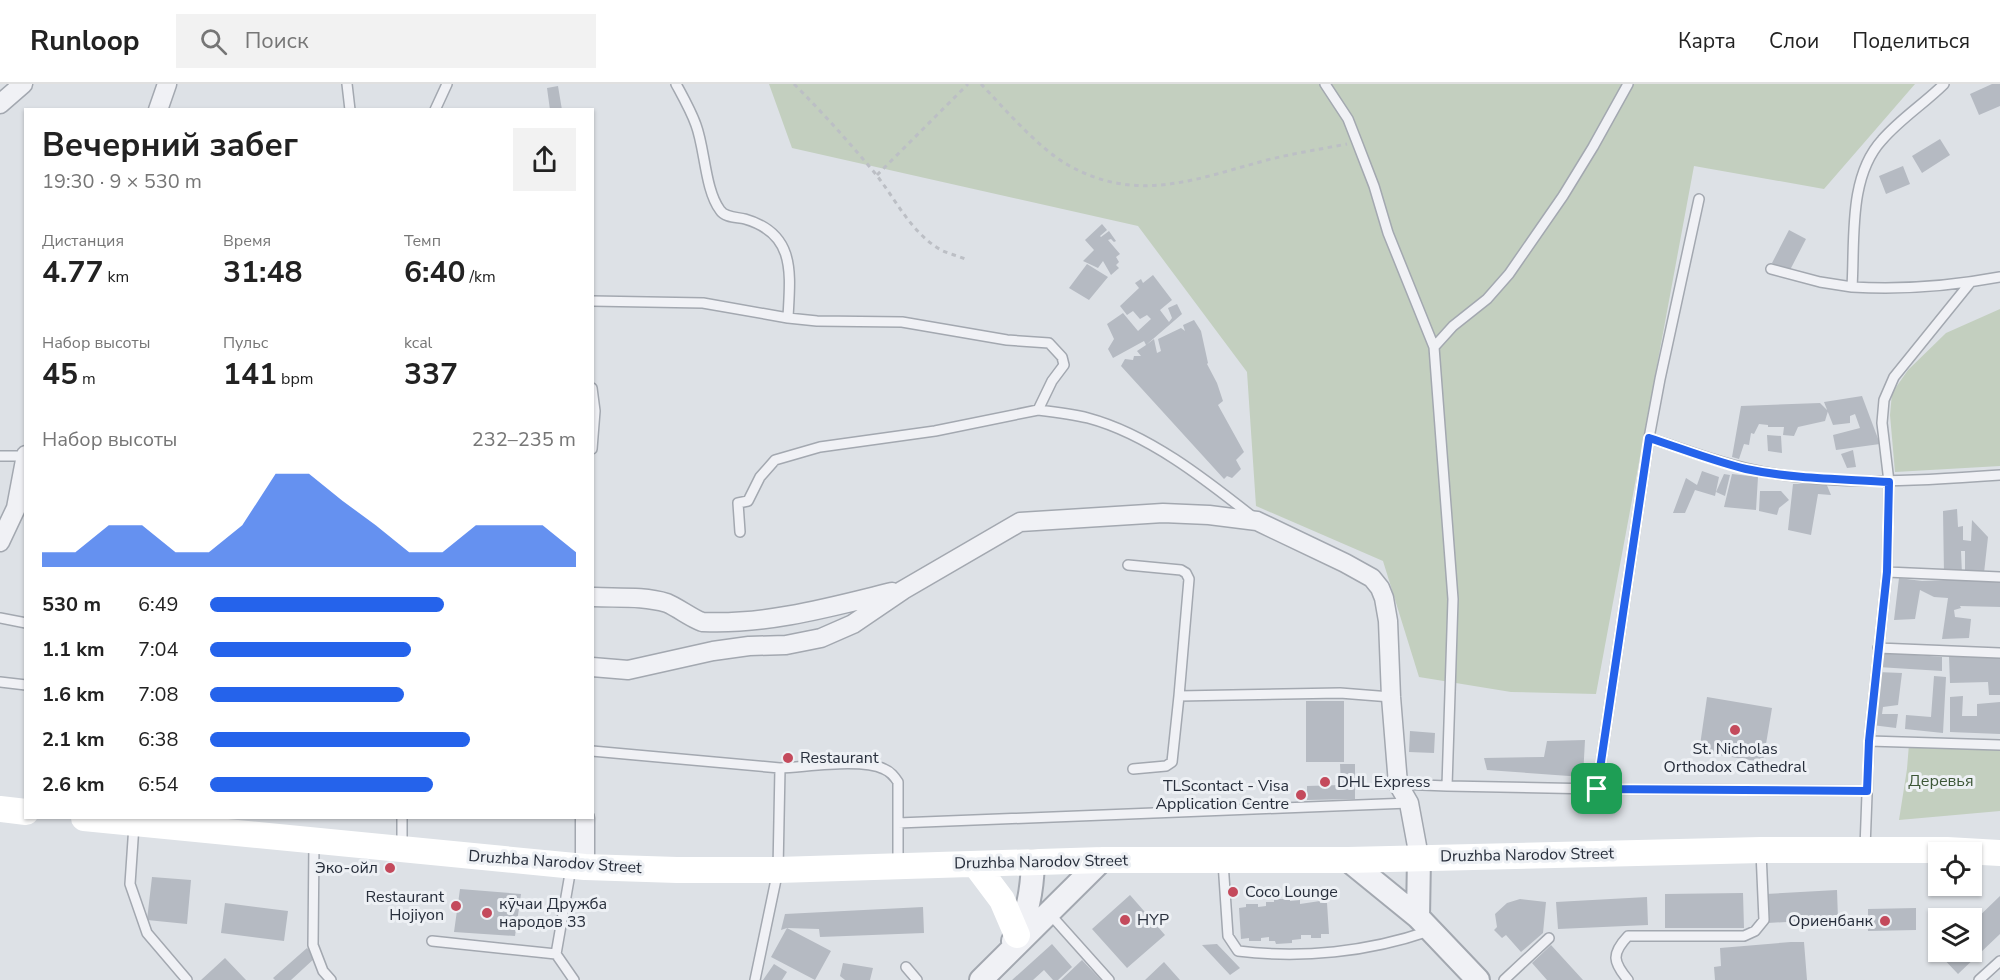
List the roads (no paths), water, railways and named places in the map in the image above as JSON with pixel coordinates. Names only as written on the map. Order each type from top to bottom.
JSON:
[{"type":"main road","points":[[0,809],[24,812]]},
{"type":"main road","name":"Druzhba Narodov Street","points":[[97,819],[578,866],[677,870],[778,870],[1102,860],[1348,860],[1761,850],[1947,850],[2000,853]]},
{"type":"main road","points":[[975,864],[1002,900],[1017,935]]},
{"type":"street","points":[[0,104],[23,84]]},
{"type":"street","points":[[159,108],[167,84]]},
{"type":"street","points":[[0,542],[21,509],[24,469]]},
{"type":"street","points":[[594,667],[628,670],[713,651],[749,646],[786,645],[820,638],[853,624],[903,590],[1020,522],[1163,513],[1209,515],[1257,521],[1372,578],[1384,598],[1388,621],[1398,784],[1409,803],[1419,857],[1424,924]]},
{"type":"street","points":[[594,597],[636,598],[666,603],[686,612],[700,622],[787,617],[903,590]]},
{"type":"street","points":[[578,866],[585,819]]},
{"type":"street","points":[[981,980],[1102,860]]},
{"type":"street","points":[[1348,860],[1424,924],[1470,977]]},
{"type":"street","points":[[998,964],[1017,935],[1030,900],[1033,862]]},
{"type":"lane","points":[[347,84],[350,108]]},
{"type":"lane","points":[[436,108],[447,84]]},
{"type":"lane","points":[[676,84],[697,126],[705,165],[720,212],[761,225],[780,241],[787,253],[791,270],[788,318]]},
{"type":"lane","points":[[1325,84],[1348,119],[1374,186],[1388,233],[1434,347],[1453,598],[1447,786]]},
{"type":"lane","points":[[1434,347],[1453,326],[1487,299],[1509,273],[1563,196],[1628,84]]},
{"type":"lane","points":[[1852,286],[1857,200],[1863,175],[1871,156],[1882,140],[1944,84]]},
{"type":"lane","points":[[1597,789],[1649,438],[1699,199]]},
{"type":"lane","points":[[1771,269],[1821,282],[1876,288],[1970,283],[2000,277]]},
{"type":"lane","points":[[1864,850],[1869,741],[1887,572],[1889,482],[1882,423],[1884,400],[1894,377],[1970,283]]},
{"type":"lane","points":[[594,301],[703,303],[788,318],[817,321],[902,322],[1007,340],[1049,343],[1062,357],[1064,365],[1052,381],[1038,410]]},
{"type":"lane","points":[[594,403],[594,424]]},
{"type":"lane","points":[[740,532],[738,504],[748,501],[760,477],[775,460],[820,447],[935,431],[1038,410],[1088,418],[1136,438],[1198,475],[1257,521]]},
{"type":"lane","points":[[1649,438],[1743,468],[1793,476],[1889,482],[2000,475]]},
{"type":"lane","points":[[0,456],[24,456]]},
{"type":"lane","points":[[1128,565],[1180,570],[1186,573],[1189,579],[1172,762],[1166,766],[1132,769]]},
{"type":"lane","points":[[1887,572],[2000,577]]},
{"type":"lane","points":[[0,618],[24,623]]},
{"type":"lane","points":[[1878,648],[2000,653]]},
{"type":"lane","points":[[0,682],[24,685]]},
{"type":"lane","points":[[1179,696],[1341,693],[1391,697]]},
{"type":"lane","points":[[1869,741],[2000,745]]},
{"type":"lane","points":[[594,751],[780,768],[859,764],[882,768],[892,774],[898,782],[898,866]]},
{"type":"lane","points":[[755,980],[778,870],[780,768]]},
{"type":"lane","points":[[1398,784],[1597,789],[1867,791]]},
{"type":"lane","points":[[898,823],[1409,803]]},
{"type":"lane","points":[[402,819],[402,849]]},
{"type":"lane","points":[[135,822],[130,884],[147,933],[187,980]]},
{"type":"lane","points":[[314,840],[313,945],[323,971],[331,980]]},
{"type":"lane","points":[[1628,980],[1618,968],[1615,957],[1619,946],[1628,936],[1744,936],[1755,931],[1764,921],[1761,850]]},
{"type":"lane","points":[[1223,860],[1228,936],[1238,951],[1324,954],[1395,942],[1424,924]]},
{"type":"lane","points":[[556,954],[578,866]]},
{"type":"lane","points":[[1049,913],[1109,980]]},
{"type":"lane","points":[[1503,980],[1549,938]]},
{"type":"lane","points":[[432,941],[556,954],[571,972],[574,980]]},
{"type":"lane","points":[[1979,980],[2000,961]]},
{"type":"lane","points":[[906,967],[917,980]]},
{"type":"place","name":"St. Nicholas Orthodox Cathedral","points":[[1735,730]]},
{"type":"place","name":"Restaurant","points":[[788,758]]},
{"type":"place","name":"DHL Express","points":[[1325,782]]},
{"type":"place","name":"TLScontact - Visa Application Centre","points":[[1301,795]]},
{"type":"place","name":"Эко-ойл","points":[[390,868]]},
{"type":"place","name":"Coco Lounge","points":[[1233,892]]},
{"type":"place","name":"Restaurant Hojiyon","points":[[456,906]]},
{"type":"place","name":"кӯчаи Дружба народов 33","points":[[487,913]]},
{"type":"place","name":"HYP","points":[[1125,920]]},
{"type":"place","name":"Ориенбанк","points":[[1885,921]]},
{"type":"park label","name":"Деревья","points":[[1941,781]]}]
